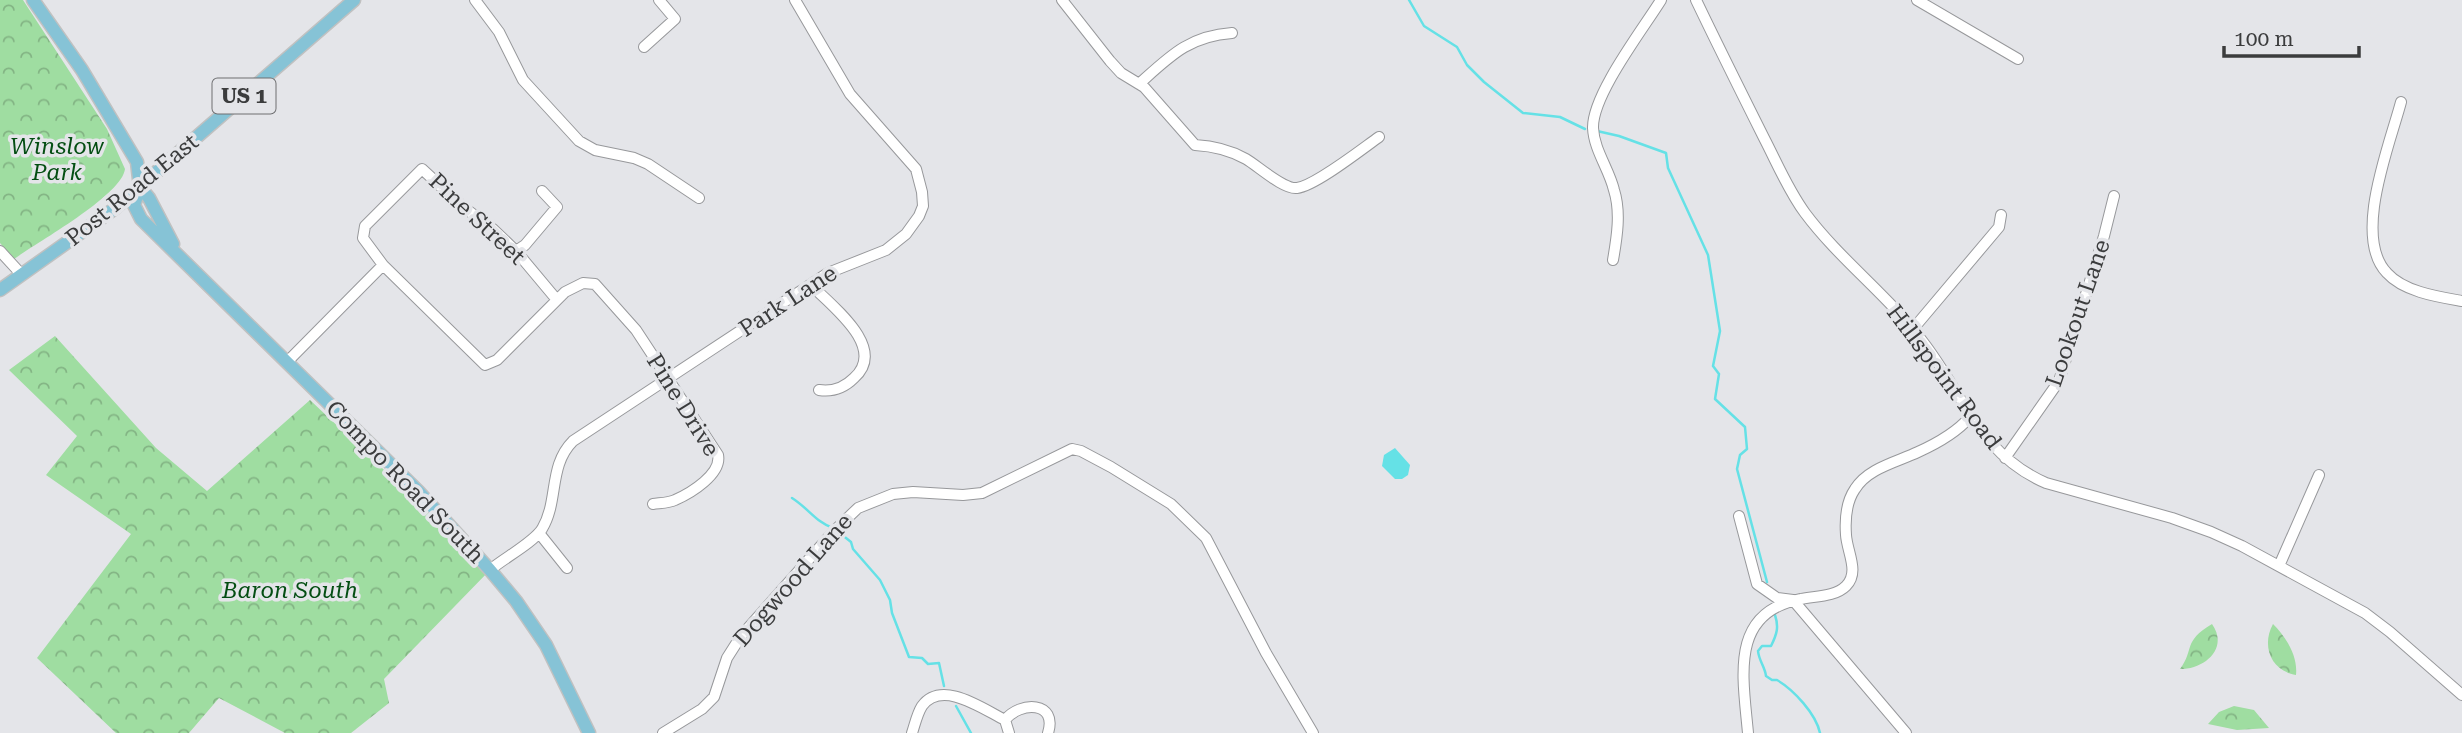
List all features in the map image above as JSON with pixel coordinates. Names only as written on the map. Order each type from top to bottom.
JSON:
[{"type":"main road","name":"Compo Road South","points":[[33,0],[82,69],[114,121],[137,162],[140,187],[184,260],[418,492],[490,570],[521,607],[546,645],[589,733]]},
{"type":"main road","name":"Post Road East","points":[[0,289],[106,215],[354,0]]},
{"type":"street","points":[[475,0],[499,32],[523,80],[579,141],[595,150],[634,158],[648,164],[699,198]]},
{"type":"street","points":[[644,47],[675,19],[659,0]]},
{"type":"street","name":"Park Lane","points":[[539,533],[549,514],[557,465],[567,448],[582,435],[836,269],[877,255],[894,244],[918,220],[923,198],[920,180],[913,165],[850,94],[795,0]]},
{"type":"street","points":[[1062,0],[1121,73],[1139,84],[1195,145],[1224,149],[1246,159],[1287,187],[1297,188],[1318,179],[1379,137]]},
{"type":"street","points":[[1613,260],[1618,228],[1615,190],[1597,147],[1593,128],[1595,113],[1603,92],[1661,0]]},
{"type":"street","name":"Hillspoint Road","points":[[1696,0],[1801,207],[1826,238],[1913,329],[1930,351],[1970,417],[1986,439],[2005,458],[2046,483],[2193,525],[2226,538],[2280,566],[2372,618],[2462,695]]},
{"type":"street","points":[[1917,0],[2018,59]]},
{"type":"street","points":[[1139,84],[1192,42],[1208,35],[1232,33]]},
{"type":"street","points":[[2401,102],[2378,176],[2374,201],[2375,253],[2386,273],[2402,284],[2462,302]]},
{"type":"street","name":"Pine Street","points":[[383,265],[363,238],[365,226],[422,169],[516,251],[557,300]]},
{"type":"street","points":[[516,251],[557,206],[542,191]]},
{"type":"street","name":"Lookout Lane","points":[[2005,458],[2059,381],[2114,196]]},
{"type":"street","points":[[1913,329],[1999,228],[2001,215]]},
{"type":"street","points":[[0,251],[22,275]]},
{"type":"street","points":[[287,362],[383,265],[485,365],[498,360],[557,300]]},
{"type":"street","name":"Pine Drive","points":[[557,300],[576,285],[591,283],[599,288],[624,316],[716,449],[720,462],[713,474],[674,501],[653,504]]},
{"type":"street","points":[[811,285],[850,326],[866,352],[862,371],[852,380],[836,389],[819,390]]},
{"type":"street","points":[[1748,733],[1744,681],[1746,649],[1750,634],[1764,614],[1774,606],[1793,600],[1837,592],[1849,582],[1853,569],[1846,537],[1846,518],[1851,497],[1861,481],[1880,468],[1917,453],[1952,434],[1970,417]]},
{"type":"street","name":"Dogwood Lane","points":[[663,733],[702,709],[714,697],[727,658],[741,636],[834,531],[858,508],[893,494],[982,494],[1072,449],[1111,467],[1171,504],[1206,538],[1266,653],[1313,733]]},
{"type":"street","points":[[2280,566],[2319,475]]},
{"type":"street","points":[[1739,516],[1757,584],[1777,598],[1793,600],[1906,733]]},
{"type":"street","points":[[490,570],[539,533],[567,568]]},
{"type":"street","points":[[912,733],[923,706],[928,700],[941,695],[954,696],[1005,720],[1009,733]]},
{"type":"street","points":[[1005,720],[1015,711],[1034,706],[1042,709],[1049,719],[1048,733]]},
{"type":"green space","name":"Winslow Park","points":[[0,0],[23,0],[107,129],[125,169],[110,192],[14,259],[0,243]]},
{"type":"green space","name":"Baron South","points":[[55,336],[156,448],[207,491],[310,400],[490,570],[384,679],[389,703],[351,733],[285,733],[219,698],[189,733],[116,733],[37,658],[131,534],[46,475],[77,436],[9,370]]},
{"type":"green space","points":[[2212,624],[2218,641],[2212,656],[2198,665],[2180,669],[2196,636]]},
{"type":"green space","points":[[2273,624],[2290,647],[2296,675],[2280,668],[2271,656],[2268,641]]},
{"type":"green space","points":[[2234,706],[2254,710],[2269,728],[2237,730],[2208,724],[2219,712]]},
{"type":"water","points":[[1395,448],[1410,465],[1408,475],[1402,479],[1395,479],[1382,466],[1384,455]]},
{"type":"waterway","points":[[1409,0],[1424,26],[1457,47],[1467,65],[1523,113],[1560,117],[1585,129]]},
{"type":"waterway","points":[[1597,131],[1666,153],[1668,168],[1708,255],[1720,331],[1713,366],[1719,374],[1715,399],[1745,427],[1747,449],[1740,455],[1737,469],[1767,582]]},
{"type":"waterway","points":[[792,498],[822,523],[833,528]]},
{"type":"waterway","points":[[841,534],[851,542],[853,549],[880,580],[890,600],[892,613],[909,657],[922,658],[928,664],[939,663],[944,686]]},
{"type":"waterway","points":[[1775,615],[1777,627],[1773,642],[1771,646],[1762,646],[1758,651],[1766,676],[1784,684],[1797,696],[1814,718],[1820,733]]},
{"type":"waterway","points":[[956,706],[971,733]]}]
